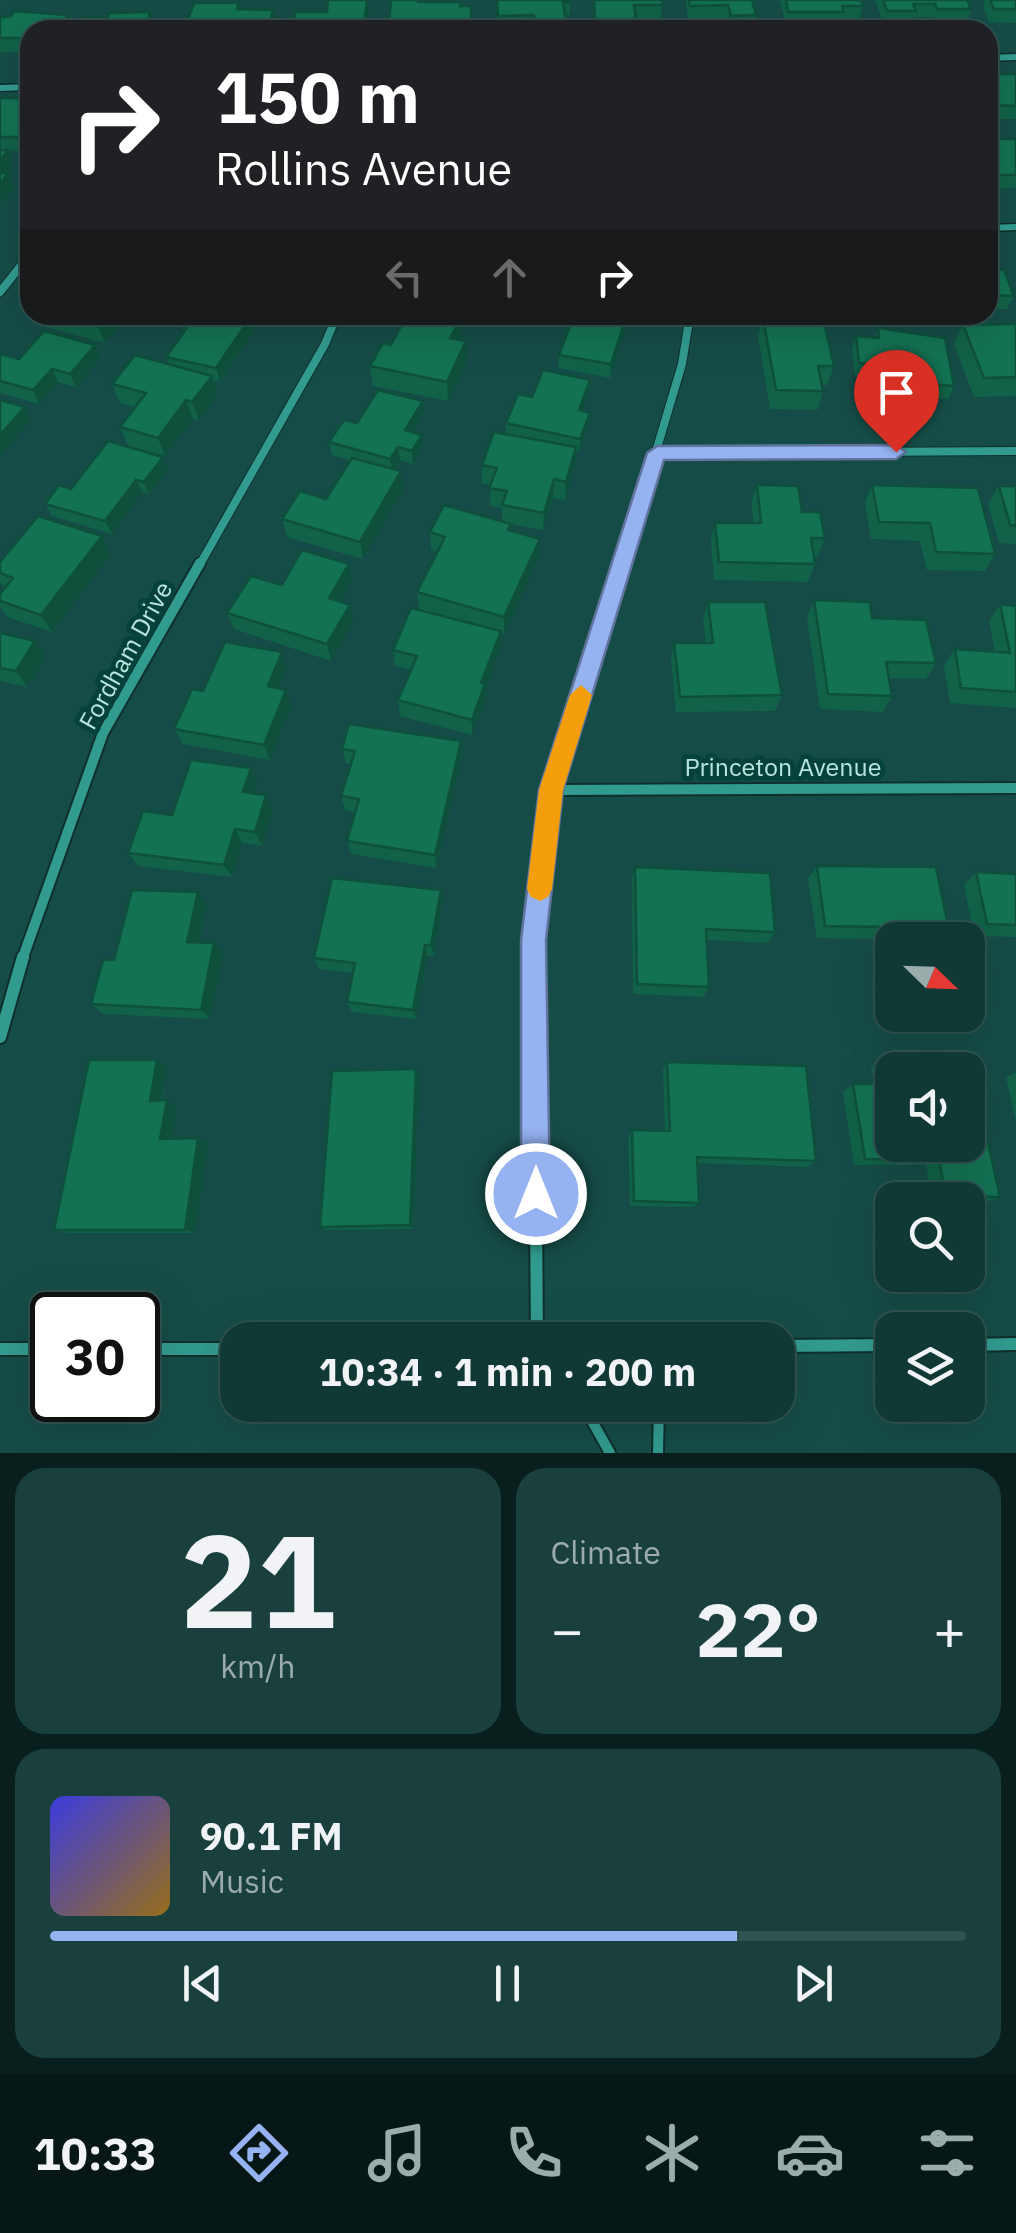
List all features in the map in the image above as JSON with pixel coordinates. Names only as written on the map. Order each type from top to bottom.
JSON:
[{"type":"street","points":[[0,292],[20,267]]},
{"type":"street","name":"Fordham Drive","points":[[0,1037],[31,930],[102,733],[333,325]]},
{"type":"street","points":[[537,1322],[534,940],[551,790],[657,453],[682,364],[688,325]]},
{"type":"street","points":[[657,453],[1016,451]]},
{"type":"street","name":"Princeton Avenue","points":[[551,790],[1016,788]]},
{"type":"street","points":[[985,1345],[1016,1344]]},
{"type":"street","points":[[795,1346],[875,1345]]},
{"type":"street","points":[[0,1349],[30,1349]]},
{"type":"street","points":[[160,1349],[220,1349]]},
{"type":"lane","points":[[593,1422],[610,1453]]},
{"type":"lane","points":[[658,1422],[658,1453]]},
{"type":"building","points":[[328,0],[367,0],[365,20],[294,20],[295,12],[327,12]]},
{"type":"building","points":[[391,0],[460,2],[460,6],[471,6],[471,20],[389,20]]},
{"type":"building","points":[[497,0],[571,2],[563,2],[566,20],[535,20],[534,15],[498,16]]},
{"type":"building","points":[[594,0],[662,0],[663,5],[634,5],[636,19],[595,19]]},
{"type":"building","points":[[689,0],[752,0],[756,15],[731,16],[728,5],[690,6]]},
{"type":"building","points":[[786,0],[861,0],[863,6],[842,6],[844,12],[788,12]]},
{"type":"building","points":[[883,0],[967,0],[971,9],[913,4],[916,11],[887,11]]},
{"type":"building","points":[[990,0],[1016,0],[1016,9],[994,9]]},
{"type":"building","points":[[194,3],[239,3],[237,9],[273,10],[270,20],[188,20]]},
{"type":"building","points":[[14,11],[67,15],[65,20],[20,20],[20,38],[0,38],[0,17],[10,17]]},
{"type":"building","points":[[150,12],[148,20],[84,20],[108,17],[109,13]]},
{"type":"building","points":[[998,74],[1016,74],[1016,106],[998,105]]},
{"type":"building","points":[[0,98],[20,98],[20,137],[0,137]]},
{"type":"building","points":[[998,139],[1016,139],[1016,175],[998,175]]},
{"type":"building","points":[[998,270],[1004,270],[1014,296],[998,295]]},
{"type":"building","points":[[1016,324],[1016,377],[984,378],[963,325]]},
{"type":"building","points":[[189,325],[245,325],[216,368],[166,357]]},
{"type":"building","points":[[402,325],[457,325],[450,338],[466,341],[447,382],[370,366],[383,343],[391,345]]},
{"type":"building","points":[[570,325],[624,325],[611,364],[559,355]]},
{"type":"building","points":[[764,325],[825,325],[834,366],[818,366],[823,391],[776,390]]},
{"type":"building","points":[[878,328],[945,338],[954,386],[918,383],[916,367],[859,363],[856,336],[879,338]]},
{"type":"building","points":[[44,331],[95,345],[70,374],[52,369],[33,390],[0,381],[0,354],[19,359]]},
{"type":"building","points":[[135,355],[212,376],[192,402],[186,400],[158,438],[120,427],[146,393],[112,384]]},
{"type":"building","points":[[543,370],[590,380],[579,410],[590,413],[580,439],[506,423],[518,394],[532,397]]},
{"type":"building","points":[[378,390],[423,401],[405,430],[422,435],[412,451],[398,447],[390,459],[329,442],[344,420],[357,423]]},
{"type":"building","points":[[0,400],[25,407],[0,435]]},
{"type":"building","points":[[494,432],[576,447],[566,482],[554,479],[544,513],[502,505],[507,491],[489,488],[497,468],[482,465]]},
{"type":"building","points":[[108,441],[163,457],[144,482],[136,480],[105,521],[45,504],[59,485],[71,489]]},
{"type":"building","points":[[352,458],[401,471],[360,542],[282,519],[300,491],[326,499]]},
{"type":"building","points":[[757,485],[798,486],[802,512],[820,512],[825,538],[811,538],[815,564],[719,562],[715,523],[761,523]]},
{"type":"building","points":[[872,485],[978,488],[995,554],[936,552],[930,523],[879,522]]},
{"type":"building","points":[[999,486],[1016,486],[1016,526],[1010,525]]},
{"type":"building","points":[[444,505],[511,524],[508,530],[540,539],[504,617],[417,592],[445,537],[430,532]]},
{"type":"building","points":[[38,516],[102,536],[41,615],[0,601],[0,594],[13,578],[0,573],[0,562]]},
{"type":"building","points":[[302,550],[349,564],[329,598],[350,605],[327,644],[227,613],[251,576],[282,585]]},
{"type":"building","points":[[814,600],[870,602],[872,618],[926,620],[936,663],[886,662],[892,696],[828,694]]},
{"type":"building","points":[[708,602],[765,602],[782,695],[680,697],[674,643],[713,643]]},
{"type":"building","points":[[1000,604],[1016,606],[1016,692],[961,688],[955,649],[1010,653]]},
{"type":"building","points":[[411,608],[501,631],[472,720],[398,700],[417,656],[393,650]]},
{"type":"building","points":[[0,633],[35,641],[16,671],[0,668]]},
{"type":"building","points":[[225,642],[282,652],[268,686],[286,690],[264,745],[174,729],[192,689],[203,691]]},
{"type":"building","points":[[349,724],[461,741],[435,855],[347,841],[359,799],[341,796],[355,751],[342,749]]},
{"type":"building","points":[[191,760],[251,768],[243,792],[266,795],[255,832],[235,829],[224,865],[128,853],[143,811],[172,815]]},
{"type":"building","points":[[817,866],[936,867],[947,922],[825,926]]},
{"type":"building","points":[[635,867],[770,873],[775,932],[706,929],[709,987],[637,984]]},
{"type":"building","points":[[976,872],[1016,874],[1016,925],[987,924]]},
{"type":"building","points":[[332,878],[441,890],[431,945],[425,945],[413,1010],[347,1002],[355,963],[314,958]]},
{"type":"building","points":[[132,890],[198,892],[187,942],[214,943],[201,1010],[91,1004],[103,960],[114,960]]},
{"type":"building","points":[[89,1060],[157,1060],[150,1101],[167,1100],[160,1139],[198,1138],[185,1230],[54,1230]]},
{"type":"building","points":[[667,1062],[806,1066],[816,1161],[697,1157],[699,1203],[634,1201],[632,1130],[670,1131]]},
{"type":"building","points":[[416,1069],[410,1225],[320,1227],[332,1071]]},
{"type":"building","points":[[853,1084],[875,1084],[875,1159],[865,1159]]},
{"type":"building","points":[[985,1129],[1000,1197],[985,1197],[985,1182],[943,1182],[939,1162],[985,1162]]},
{"type":"slow traffic","points":[[540,889],[551,790],[581,695]]},
{"type":"route","points":[[536,1194],[534,940],[551,790],[657,453],[896,452]]}]
